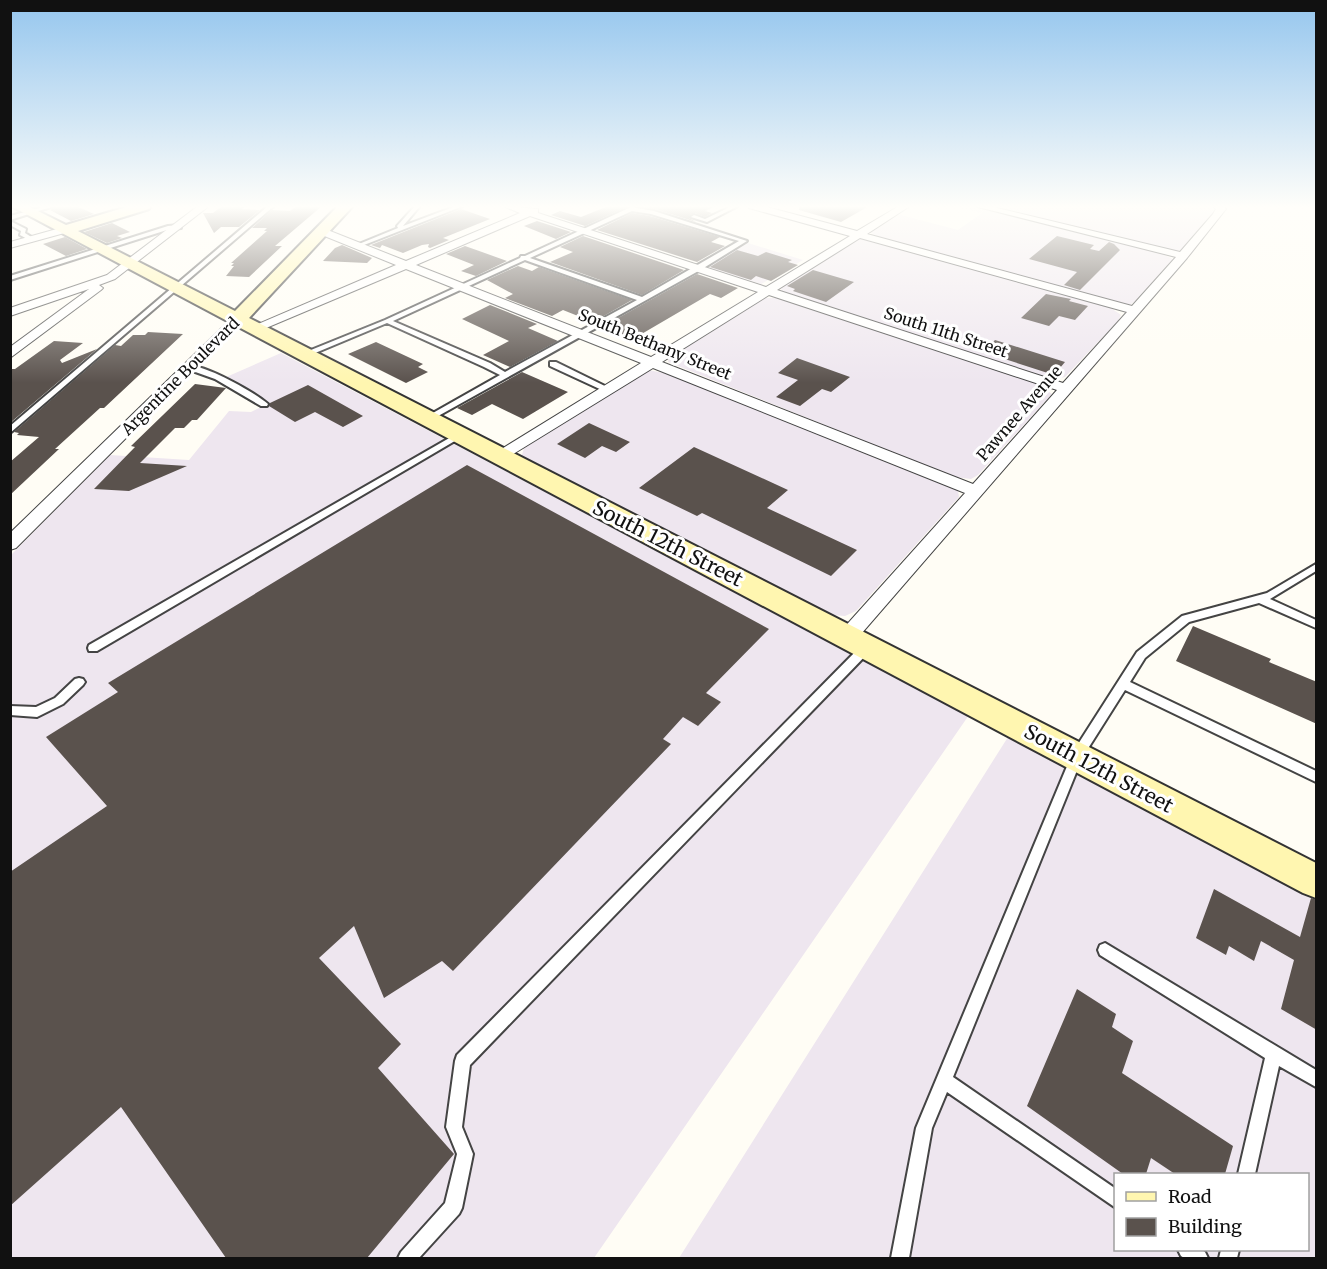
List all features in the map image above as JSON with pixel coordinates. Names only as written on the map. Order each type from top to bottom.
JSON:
[{"type":"street","points":[[10,354],[128,265]]},
{"type":"street","name":"South 12th Street","points":[[132,265],[1317,881]]},
{"type":"street","name":"Argentine Boulevard","points":[[10,544],[190,367],[246,324],[293,265]]},
{"type":"street","points":[[246,324],[403,265]]},
{"type":"street","name":"South Bethany Street","points":[[409,265],[975,491]]},
{"type":"street","name":"South 11th Street","points":[[691,265],[1064,388]]},
{"type":"street","points":[[500,456],[808,265]]},
{"type":"street","points":[[968,265],[1133,310]]},
{"type":"street","name":"Pawnee Avenue","points":[[858,642],[975,491],[1174,265]]},
{"type":"street","points":[[10,312],[111,278]]},
{"type":"lane","points":[[10,278],[50,265]]},
{"type":"lane","points":[[10,431],[204,265]]},
{"type":"lane","points":[[305,354],[387,321],[505,265]]},
{"type":"lane","points":[[546,265],[643,300]]},
{"type":"lane","points":[[428,418],[705,265]]},
{"type":"lane","points":[[387,321],[488,364],[505,375]]},
{"type":"lane","points":[[553,364],[607,389]]},
{"type":"lane","points":[[190,367],[218,377],[264,404]]},
{"type":"lane","points":[[93,648],[460,435]]},
{"type":"lane","points":[[900,1258],[924,1128],[1077,756],[1141,655],[1186,619],[1270,596],[1317,567]]},
{"type":"lane","points":[[1260,599],[1317,624]]},
{"type":"lane","points":[[407,1258],[453,1208],[465,1154],[454,1128],[463,1061],[858,642]]},
{"type":"lane","points":[[10,710],[37,712],[59,700],[79,682]]},
{"type":"lane","points":[[1123,684],[1317,777]]},
{"type":"lane","points":[[1105,950],[1317,1078]]},
{"type":"lane","points":[[1247,1173],[1274,1054]]},
{"type":"lane","points":[[943,1080],[1114,1199]]},
{"type":"shaded area","points":[[711,265],[794,265],[761,284],[710,268]]},
{"type":"shaded area","points":[[816,265],[958,265],[1108,306],[1121,315],[1065,377],[1056,379],[782,291],[781,288]]},
{"type":"shaded area","points":[[978,265],[1167,265],[1135,301],[1130,305],[1121,305]]},
{"type":"shaded area","points":[[765,298],[778,298],[1036,382],[1052,394],[978,475],[971,479],[955,477],[934,469],[668,362],[669,358]]},
{"type":"shaded area","points":[[281,353],[969,715],[594,1258],[11,1258],[11,555],[110,455],[189,460],[229,411],[251,412],[267,404],[224,378]]},
{"type":"shaded area","points":[[648,370],[664,373],[951,486],[958,491],[959,497],[856,611],[845,616],[831,615],[521,458],[524,448]]},
{"type":"shaded area","points":[[1008,737],[1316,901],[1316,1258],[679,1258]]},
{"type":"building","points":[[262,265],[249,277],[226,276],[234,266],[231,266]]},
{"type":"building","points":[[474,265],[498,265],[476,276],[461,271]]},
{"type":"building","points":[[559,265],[670,265],[684,270],[642,295]]},
{"type":"building","points":[[798,265],[771,281],[756,276],[751,280],[710,267]]},
{"type":"building","points":[[1052,265],[1105,265],[1080,290],[1064,285],[1077,272]]},
{"type":"building","points":[[518,266],[532,271],[539,267],[632,300],[593,322],[563,310],[552,316],[505,298],[513,294],[487,280]]},
{"type":"building","points":[[813,270],[854,282],[826,302],[793,291],[795,289],[787,286]]},
{"type":"building","points":[[697,274],[738,288],[721,298],[710,294],[633,339],[602,327]]},
{"type":"building","points":[[1046,294],[1071,299],[1069,301],[1088,306],[1075,320],[1059,316],[1049,326],[1021,318]]},
{"type":"building","points":[[490,305],[537,324],[528,328],[558,341],[510,367],[483,355],[509,341],[462,319]]},
{"type":"building","points":[[148,332],[183,334],[104,408],[100,408],[55,449],[59,449],[10,495],[10,462],[39,437],[17,435],[19,433],[14,432],[115,345],[121,346],[133,335],[145,335]]},
{"type":"building","points":[[995,340],[1065,362],[1054,375],[983,352]]},
{"type":"building","points":[[54,341],[83,343],[60,360],[62,363],[97,349],[10,423],[10,369],[15,369]]},
{"type":"building","points":[[376,342],[423,364],[418,367],[428,372],[406,383],[348,354]]},
{"type":"building","points":[[797,358],[850,377],[831,392],[822,389],[800,406],[776,397],[798,380],[778,373]]},
{"type":"building","points":[[522,372],[568,392],[523,419],[492,404],[472,415],[457,408]]},
{"type":"building","points":[[195,384],[226,388],[197,420],[192,420],[184,428],[175,428],[140,463],[187,466],[129,491],[94,489],[135,447],[131,446]]},
{"type":"building","points":[[308,385],[363,416],[343,427],[315,412],[295,422],[269,406],[270,403]]},
{"type":"building","points":[[589,423],[630,442],[616,452],[602,446],[585,458],[557,444]]},
{"type":"building","points":[[694,447],[788,490],[767,508],[857,550],[831,576],[702,513],[697,516],[639,488]]},
{"type":"building","points":[[467,465],[769,629],[706,693],[721,702],[698,726],[683,717],[663,739],[671,744],[453,971],[442,961],[384,998],[354,926],[319,958],[401,1044],[378,1068],[454,1154],[367,1258],[226,1258],[121,1107],[10,1206],[10,872],[107,806],[46,737],[118,692],[108,683]]},
{"type":"building","points":[[1193,626],[1271,659],[1269,662],[1317,682],[1317,724],[1176,661]]},
{"type":"building","points":[[1214,889],[1300,937],[1311,898],[1317,900],[1317,1030],[1281,1009],[1294,960],[1261,941],[1254,961],[1229,946],[1226,955],[1196,938]]},
{"type":"building","points":[[1077,989],[1116,1014],[1112,1027],[1133,1041],[1122,1073],[1233,1146],[1225,1173],[1174,1173],[1151,1158],[1146,1173],[1122,1173],[1027,1106]]}]
